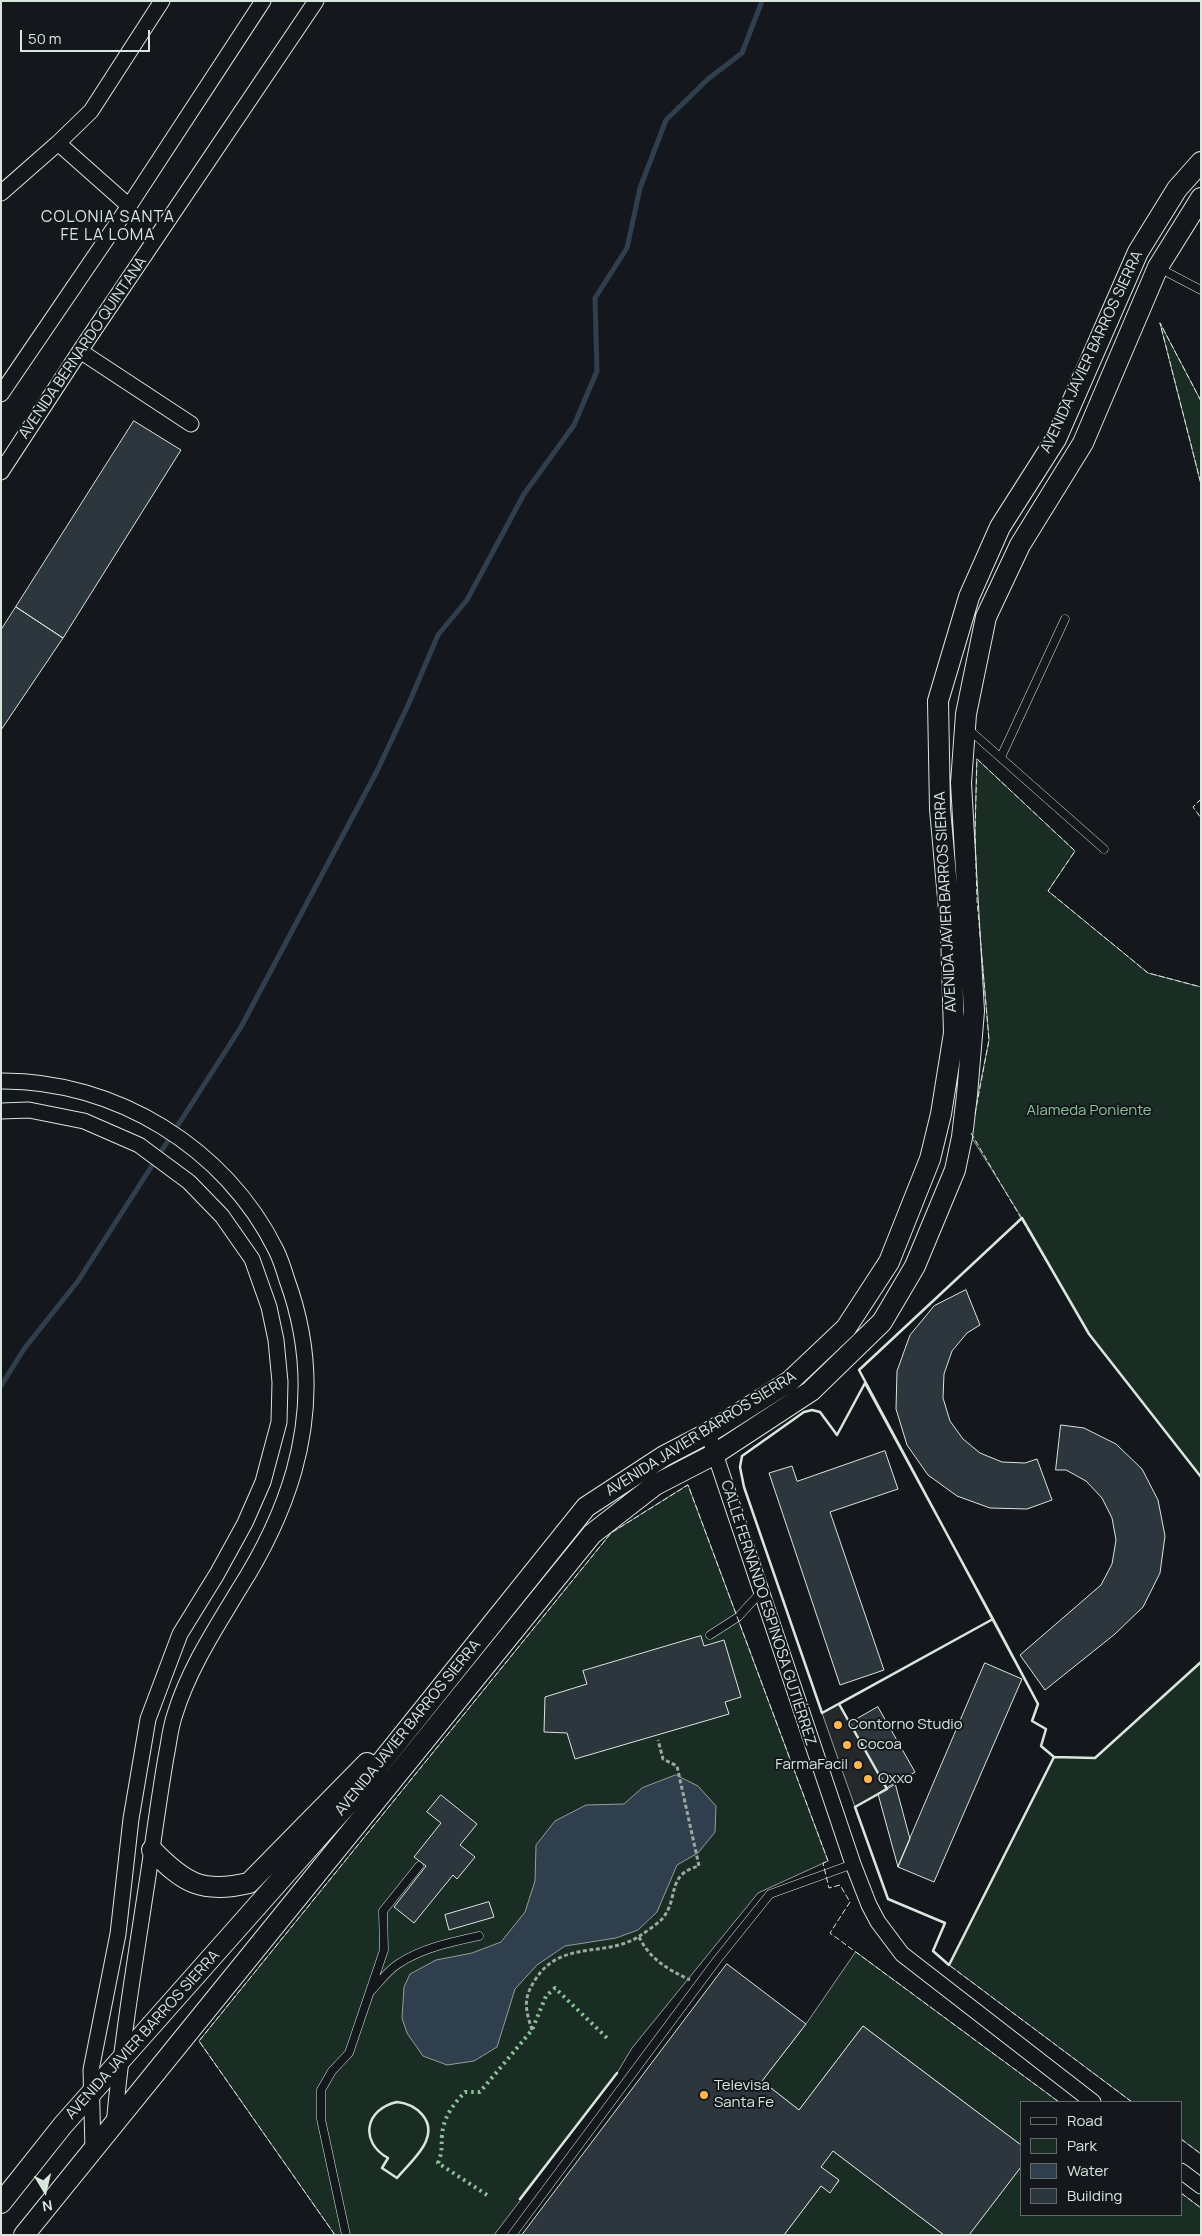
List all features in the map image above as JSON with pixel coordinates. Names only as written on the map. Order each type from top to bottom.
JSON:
[{"type":"street","points":[[1,193],[58,143],[90,111],[162,1]]},
{"type":"street","points":[[1,394],[129,206],[263,1]]},
{"type":"street","name":"AVENIDA BERNARDO QUINTANA","points":[[1,472],[80,351],[316,1]]},
{"type":"street","points":[[58,143],[129,206]]},
{"type":"street","name":"AVENIDA JAVIER BARROS SIERRA","points":[[1,2203],[90,2094],[351,1800],[586,1508],[664,1456],[708,1433],[790,1380],[846,1328],[890,1262],[930,1159],[941,1114],[954,1033],[951,932],[940,809],[938,701],[969,597],[1000,528],[1056,438],[1138,252],[1177,189],[1201,162]]},
{"type":"street","name":"AVENIDA JAVIER BARROS SIERRA","points":[[24,2235],[592,1534],[655,1485],[715,1454],[810,1391],[882,1322],[915,1266],[955,1170],[962,1137],[974,1011],[961,810],[961,783],[965,727],[986,617],[1020,545],[1083,443],[1158,267],[1201,198]]},
{"type":"street","points":[[80,351],[191,424]]},
{"type":"street","points":[[1,1081],[28,1081],[90,1094],[147,1117],[207,1158],[247,1203],[277,1251],[296,1304],[303,1337],[307,1380],[304,1424],[293,1473],[272,1528],[240,1588],[204,1644],[174,1716],[120,2062],[114,2125]]},
{"type":"street","points":[[1,1111],[29,1110],[84,1121],[139,1145],[188,1182],[222,1216],[252,1259],[270,1306],[276,1340],[280,1382],[279,1422],[263,1482],[217,1574],[180,1634],[148,1718],[131,1819],[118,1934],[91,2070],[90,2094],[93,2150]]},
{"type":"street","name":"CALLE FERNANDO ESPINOSA GUTIÉRREZ","points":[[708,1433],[868,1905],[902,1954],[1092,2101]]},
{"type":"street","points":[[152,1850],[171,1870],[188,1881],[203,1887],[231,1888],[249,1883],[341,1788],[428,1704]]},
{"type":"street","points":[[1182,2172],[1201,2186]]},
{"type":"lane","points":[[1158,267],[1201,290]]},
{"type":"lane","points":[[1000,757],[1065,619]]},
{"type":"lane","points":[[965,727],[1104,849]]},
{"type":"lane","points":[[710,1635],[738,1617],[761,1592]]},
{"type":"lane","points":[[512,2235],[699,1984],[770,1894],[853,1864]]},
{"type":"lane","points":[[346,2235],[321,2119],[321,2090],[332,2071],[349,2053],[384,1950],[383,1911],[419,1866]]},
{"type":"lane","points":[[368,1993],[396,1965],[416,1954],[437,1946],[478,1936]]},
{"type":"path","points":[[532,2030],[526,2012],[526,1993],[540,1971],[568,1953],[619,1946],[639,1937],[662,1918],[677,1879],[686,1870],[699,1866],[676,1766],[663,1759],[658,1740]]},
{"type":"path","points":[[639,1937],[646,1951],[669,1970],[699,1984]]},
{"type":"green space","points":[[1160,323],[1201,401],[1201,484]]},
{"type":"green space","name":"Alameda Poniente","points":[[977,759],[1075,851],[1048,891],[1148,973],[1201,987],[1201,1477],[1089,1334],[1022,1218],[970,1135],[989,1040],[977,900],[975,832]]},
{"type":"green space","points":[[688,1485],[828,1861],[758,1893],[632,2048],[617,2073],[494,2235],[335,2235],[199,2041],[611,1533]]},
{"type":"green space","points":[[1201,1662],[1201,2154],[1182,2140],[1182,2101],[1131,2101],[949,1965],[1054,1757],[1095,1758]]},
{"type":"green space","points":[[856,1952],[1058,2101],[1020,2101],[1020,2144],[863,2026],[799,2110],[762,2081],[806,2024]]},
{"type":"green space","points":[[833,2151],[944,2235],[784,2235],[821,2186],[830,2192],[839,2181],[821,2167]]},
{"type":"green space","points":[[1020,2168],[1020,2216],[1182,2216],[1182,2194],[1201,2208],[1201,2235],[969,2235]]},
{"type":"shaded area","points":[[839,1704],[887,1789],[855,1807],[822,1713]]},
{"type":"water","points":[[676,1775],[698,1786],[716,1806],[715,1832],[698,1853],[677,1865],[657,1912],[638,1930],[616,1938],[565,1946],[537,1965],[515,1989],[497,2047],[474,2061],[447,2065],[423,2056],[407,2033],[402,2018],[404,1987],[410,1974],[436,1960],[472,1953],[501,1942],[525,1912],[535,1881],[536,1845],[555,1821],[586,1805],[624,1804],[642,1788]]},
{"type":"building","points":[[134,421],[181,450],[63,638],[16,607]]},
{"type":"building","points":[[16,607],[63,638],[1,730],[1,630]]},
{"type":"building","points":[[966,1290],[980,1325],[967,1333],[952,1351],[944,1374],[943,1398],[950,1421],[963,1439],[980,1453],[1002,1462],[1025,1463],[1037,1459],[1052,1500],[1027,1509],[990,1508],[957,1496],[928,1475],[907,1445],[896,1409],[897,1371],[910,1335],[934,1306]]},
{"type":"building","points":[[1061,1425],[1084,1428],[1116,1444],[1142,1469],[1158,1500],[1165,1536],[1160,1573],[1143,1607],[1115,1634],[1045,1690],[1020,1655],[1101,1585],[1112,1564],[1116,1540],[1112,1518],[1102,1498],[1086,1481],[1066,1470],[1056,1470]]},
{"type":"building","points":[[885,1451],[898,1489],[830,1512],[884,1670],[840,1685],[769,1473],[792,1466],[797,1481]]},
{"type":"building","points":[[701,1636],[704,1646],[724,1640],[741,1697],[725,1702],[729,1714],[575,1759],[567,1733],[544,1732],[545,1697],[587,1684],[583,1671]]},
{"type":"building","points":[[985,1663],[1022,1679],[934,1882],[898,1867]]},
{"type":"building","points":[[878,1707],[915,1772],[887,1789],[850,1723]]},
{"type":"building","points":[[895,1783],[910,1839],[898,1867],[878,1794]]},
{"type":"building","points":[[441,1795],[477,1824],[460,1845],[475,1857],[457,1879],[453,1875],[414,1923],[394,1907],[426,1866],[414,1857],[441,1823],[427,1812]]},
{"type":"building","points":[[489,1902],[494,1917],[449,1930],[445,1915]]},
{"type":"building","name":"Televisa Santa Fe","points":[[727,1964],[806,2024],[762,2081],[799,2110],[863,2026],[1020,2144],[1020,2168],[969,2235],[944,2235],[833,2151],[821,2167],[839,2180],[830,2193],[821,2186],[784,2235],[522,2235]]},
{"type":"waterway","points":[[1,1386],[24,1349],[78,1281],[241,1027],[377,771],[438,635],[467,600],[524,494],[574,425],[597,371],[595,298],[627,248],[640,188],[666,120],[708,79],[742,53],[762,1]]},
{"type":"hedge","points":[[487,2195],[438,2163],[444,2123],[457,2101],[465,2092],[480,2092],[532,2030],[546,1996],[555,1988],[607,2038]]},
{"type":"fence","points":[[1201,401],[1160,323],[1201,484]]},
{"type":"fence","points":[[975,1114],[989,1040],[977,900],[975,832],[977,759],[1075,851],[1048,891],[1148,973],[1201,987]]},
{"type":"fence","points":[[1201,799],[1193,807],[1201,818]]},
{"type":"fence","points":[[971,1133],[1089,1334],[1201,1477]]},
{"type":"fence","points":[[335,2235],[199,2041],[611,1533],[688,1485],[828,1861],[823,1863],[829,1888],[840,1885],[850,1902],[830,1933],[1058,2101]]},
{"type":"fence","points":[[1131,2101],[949,1965],[1054,1757],[1095,1758],[1201,1662]]},
{"type":"fence","points":[[1182,2140],[1201,2154]]},
{"type":"fence","points":[[1182,2194],[1201,2208]]},
{"type":"wall","points":[[1201,1477],[1089,1334],[1022,1218],[859,1370],[1038,1704],[1032,1721],[1046,1729],[1041,1746],[1054,1757],[1095,1758],[1201,1662]]},
{"type":"wall","points":[[865,1383],[993,1619],[822,1713],[744,1487],[740,1467],[742,1456],[804,1412],[812,1410],[820,1412],[837,1435],[865,1383]]},
{"type":"wall","points":[[993,1619],[1038,1704],[1032,1721],[1046,1729],[1041,1746],[1054,1757],[949,1965],[933,1951],[945,1923],[888,1899],[855,1807],[887,1789],[839,1704],[993,1619]]},
{"type":"wall","points":[[520,2199],[617,2073]]},
{"type":"wall","points":[[397,2102],[404,2103],[417,2110],[422,2114],[428,2126],[426,2141],[421,2151],[397,2178],[382,2168],[388,2158],[379,2151],[370,2135],[372,2119],[378,2111],[397,2102]]},
{"type":"place","name":"Contorno Studio","points":[[838,1725]]},
{"type":"place","name":"Cocoa","points":[[847,1745]]},
{"type":"place","name":"FarmaFacil","points":[[858,1765]]},
{"type":"place","name":"Oxxo","points":[[868,1779]]},
{"type":"place","name":"Televisa Santa Fe","points":[[704,2095]]},
{"type":"district","name":"COLONIA SANTA FE LA LOMA","points":[[108,227]]}]
